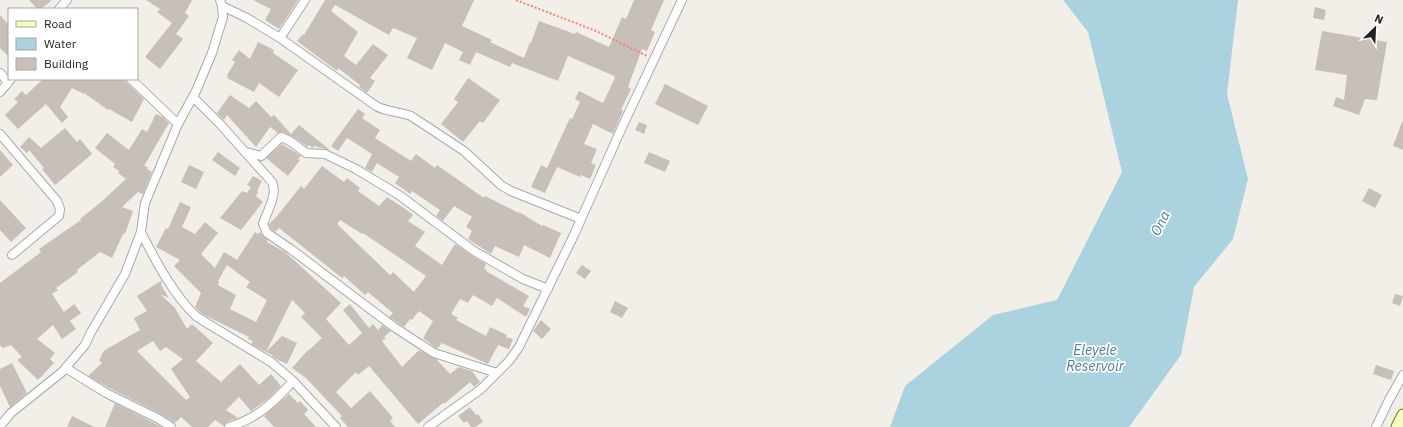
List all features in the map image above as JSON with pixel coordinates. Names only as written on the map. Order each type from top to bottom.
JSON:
[{"type":"main road","points":[[1398,427],[1403,415]]},
{"type":"street","points":[[60,8],[67,0]]},
{"type":"street","points":[[280,38],[306,0]]},
{"type":"street","points":[[428,427],[481,389],[509,361],[519,347],[581,219],[623,125],[682,0]]},
{"type":"street","points":[[221,3],[280,38],[376,106],[382,109],[403,113],[418,121],[464,152],[507,188],[581,219]]},
{"type":"street","points":[[0,426],[11,413],[62,372],[85,345],[125,274],[141,232],[145,202],[178,124],[193,97],[212,52],[223,17],[221,3]]},
{"type":"street","points":[[0,73],[8,79]]},
{"type":"street","points":[[0,92],[9,80]]},
{"type":"street","points":[[132,80],[178,124]]},
{"type":"street","points":[[193,97],[272,182],[274,187],[274,195],[263,224],[267,233],[292,250],[381,318],[434,352],[497,373]]},
{"type":"street","points":[[0,134],[57,200],[60,209],[59,216],[12,255]]},
{"type":"street","points":[[245,152],[261,156],[281,137],[290,141],[306,153],[325,154],[356,169],[399,195],[474,251],[523,279],[548,289]]},
{"type":"street","points":[[141,232],[155,260],[186,308],[197,317],[271,362],[293,381],[336,427]]},
{"type":"street","points":[[66,368],[106,393],[171,427]]},
{"type":"street","points":[[1376,427],[1403,375]]},
{"type":"street","points":[[229,427],[254,417],[272,404],[293,381]]},
{"type":"path","points":[[516,0],[596,31],[654,60]]},
{"type":"water","name":"Eleyele Reservoir","points":[[1063,0],[1238,0],[1227,94],[1248,179],[1233,239],[1194,287],[1181,355],[1129,427],[890,427],[905,386],[993,315],[1057,300],[1122,172],[1088,32]]},
{"type":"building","points":[[29,0],[52,0],[42,8],[36,8]]},
{"type":"building","points":[[146,0],[192,0],[185,13],[189,16],[176,34],[183,39],[160,69],[145,57],[172,23],[157,12],[160,9]]},
{"type":"building","points":[[253,0],[298,0],[279,29],[265,20],[271,9]]},
{"type":"building","points":[[325,0],[474,0],[462,26],[492,40],[490,42],[524,58],[539,21],[575,34],[576,32],[609,47],[622,17],[626,19],[634,0],[664,0],[651,30],[655,32],[647,51],[642,49],[628,87],[631,89],[621,110],[623,111],[613,134],[593,124],[584,144],[597,149],[591,163],[596,165],[590,179],[581,175],[580,177],[557,167],[545,193],[531,187],[541,165],[547,168],[570,118],[572,119],[580,102],[575,99],[579,91],[603,103],[615,78],[614,76],[568,56],[558,81],[512,63],[510,67],[476,52],[470,65],[459,60],[463,52],[445,43],[432,70],[407,58],[417,38],[393,28],[389,35],[335,5],[331,11],[358,32],[344,56],[356,65],[373,44],[388,55],[370,78],[375,81],[367,93],[359,87],[360,85],[338,68],[337,71],[297,41],[303,34],[304,35]]},
{"type":"building","points":[[1315,7],[1326,10],[1324,20],[1313,18]]},
{"type":"building","points":[[0,15],[8,24],[8,56],[0,48]]},
{"type":"building","points":[[1322,31],[1387,42],[1377,100],[1365,99],[1359,115],[1333,106],[1336,97],[1344,100],[1347,75],[1315,70]]},
{"type":"building","points":[[258,42],[274,50],[273,53],[298,70],[279,97],[259,83],[254,92],[227,78],[227,75],[235,62],[232,60],[239,50],[250,59]]},
{"type":"building","points":[[468,78],[500,100],[483,123],[480,121],[463,142],[441,124],[458,102],[454,99]]},
{"type":"building","points":[[42,80],[124,80],[144,99],[132,122],[109,109],[108,110],[84,93],[72,88],[60,107],[68,117],[62,123],[46,104],[18,129],[5,115],[18,102],[14,99],[22,91],[26,95]]},
{"type":"building","points":[[665,84],[708,106],[698,125],[655,104]]},
{"type":"building","points":[[230,95],[249,108],[256,101],[271,117],[274,115],[291,134],[299,125],[330,150],[314,146],[312,148],[309,145],[308,147],[283,132],[276,134],[277,132],[270,127],[256,147],[227,115],[224,120],[217,113]]},
{"type":"building","points":[[358,109],[365,114],[362,118],[380,130],[375,138],[411,161],[416,154],[435,168],[437,165],[484,198],[485,196],[519,212],[542,226],[543,225],[561,233],[550,258],[524,245],[519,257],[495,246],[491,254],[468,239],[472,231],[466,227],[472,217],[454,206],[443,221],[436,216],[440,210],[412,191],[410,194],[395,183],[399,177],[377,163],[372,172],[365,168],[372,154],[347,138],[338,151],[331,146]]},
{"type":"building","points":[[156,114],[163,117],[169,123],[144,166],[148,167],[147,169],[152,172],[143,194],[138,192],[122,207],[133,211],[125,234],[123,234],[112,258],[100,252],[77,270],[78,272],[56,288],[58,290],[52,294],[64,312],[74,304],[81,313],[70,321],[76,329],[62,339],[53,325],[37,339],[55,353],[50,359],[54,363],[38,380],[17,360],[22,357],[11,345],[3,348],[0,345],[0,283],[41,252],[39,249],[81,220],[80,219],[126,179],[113,167],[115,164],[95,148],[107,133],[129,150],[142,129],[147,132]]},
{"type":"building","points":[[639,122],[647,125],[644,134],[635,130]]},
{"type":"building","points":[[1403,122],[1403,150],[1393,146]]},
{"type":"building","points":[[65,128],[77,142],[80,139],[92,154],[55,185],[42,169],[44,168],[29,150],[27,153],[20,147],[29,137],[41,148]]},
{"type":"building","points":[[282,144],[301,156],[298,159],[300,160],[288,176],[266,158]]},
{"type":"building","points":[[0,150],[13,165],[0,177]]},
{"type":"building","points":[[218,152],[240,168],[235,176],[212,160]]},
{"type":"building","points":[[649,152],[670,161],[665,172],[644,163]]},
{"type":"building","points":[[189,165],[204,172],[196,189],[181,182]]},
{"type":"building","points":[[322,166],[344,182],[347,178],[360,188],[358,191],[379,206],[387,197],[413,215],[408,221],[425,232],[415,246],[442,265],[455,244],[486,264],[484,269],[487,270],[486,271],[529,296],[523,306],[530,309],[526,317],[497,298],[492,306],[473,295],[468,303],[460,299],[451,314],[458,318],[456,320],[486,336],[490,327],[507,335],[506,337],[513,339],[509,349],[498,345],[488,364],[442,343],[438,348],[436,348],[423,338],[433,321],[419,311],[404,327],[389,317],[393,313],[368,292],[365,295],[344,276],[342,278],[279,228],[275,232],[271,229],[269,224],[301,186],[304,189]],"holes":[[[340,220],[362,234],[363,233],[426,276],[414,292],[393,272],[390,275],[337,224]]]},
{"type":"building","points":[[253,176],[262,181],[256,196],[263,202],[241,230],[220,218],[242,191],[247,193],[251,187],[247,185]]},
{"type":"building","points":[[1369,188],[1382,195],[1375,208],[1362,201]]},
{"type":"building","points":[[0,200],[26,228],[11,242],[0,230]]},
{"type":"building","points":[[180,202],[191,207],[182,227],[195,234],[205,222],[218,233],[201,254],[215,268],[224,252],[237,260],[255,232],[258,234],[260,232],[268,240],[267,242],[285,252],[341,303],[326,319],[349,345],[362,333],[343,310],[350,304],[369,328],[373,324],[378,330],[382,325],[391,331],[382,341],[402,367],[419,350],[436,359],[450,374],[459,367],[472,371],[480,382],[474,387],[470,382],[418,424],[369,366],[358,375],[356,372],[336,392],[351,408],[370,391],[393,418],[390,421],[395,427],[348,427],[340,418],[342,416],[306,378],[292,368],[307,351],[322,338],[301,317],[305,313],[292,300],[266,352],[251,344],[253,341],[248,339],[249,337],[202,314],[195,307],[201,293],[174,266],[180,260],[156,247],[166,228],[168,229]],"holes":[[[227,265],[250,282],[246,287],[267,300],[256,322],[230,309],[236,295],[218,285],[218,281]]]},
{"type":"building","points":[[582,265],[591,271],[585,279],[576,273]]},
{"type":"building","points":[[161,281],[162,282],[161,285],[169,298],[160,294],[175,308],[187,329],[192,324],[213,343],[196,361],[221,382],[240,364],[259,385],[271,374],[281,386],[268,399],[251,411],[239,397],[226,410],[238,418],[227,422],[224,426],[215,420],[208,427],[192,427],[181,417],[175,423],[161,414],[88,376],[102,363],[99,360],[105,350],[140,330],[134,318],[147,311],[137,296]],"holes":[[[153,341],[160,351],[166,347],[183,359],[171,369],[190,397],[186,400],[137,351]]]},
{"type":"building","points":[[1395,294],[1403,296],[1400,306],[1392,303]]},
{"type":"building","points":[[615,301],[628,308],[622,318],[610,312]]},
{"type":"building","points":[[541,320],[551,329],[542,339],[533,331]]},
{"type":"building","points":[[282,336],[297,343],[287,364],[266,352]]},
{"type":"building","points":[[12,363],[27,393],[10,407],[0,386],[0,369]]},
{"type":"building","points":[[1376,365],[1394,371],[1391,380],[1373,374]]},
{"type":"building","points":[[289,394],[298,403],[300,401],[308,410],[304,414],[316,427],[274,427],[264,416]]},
{"type":"building","points":[[115,403],[156,424],[161,427],[105,427]]},
{"type":"building","points":[[470,407],[476,415],[478,414],[483,422],[475,427],[471,427],[467,421],[464,423],[458,416]]},
{"type":"building","points":[[72,416],[94,427],[67,427]]},
{"type":"water label","name":"Ona","points":[[1160,223]]}]
